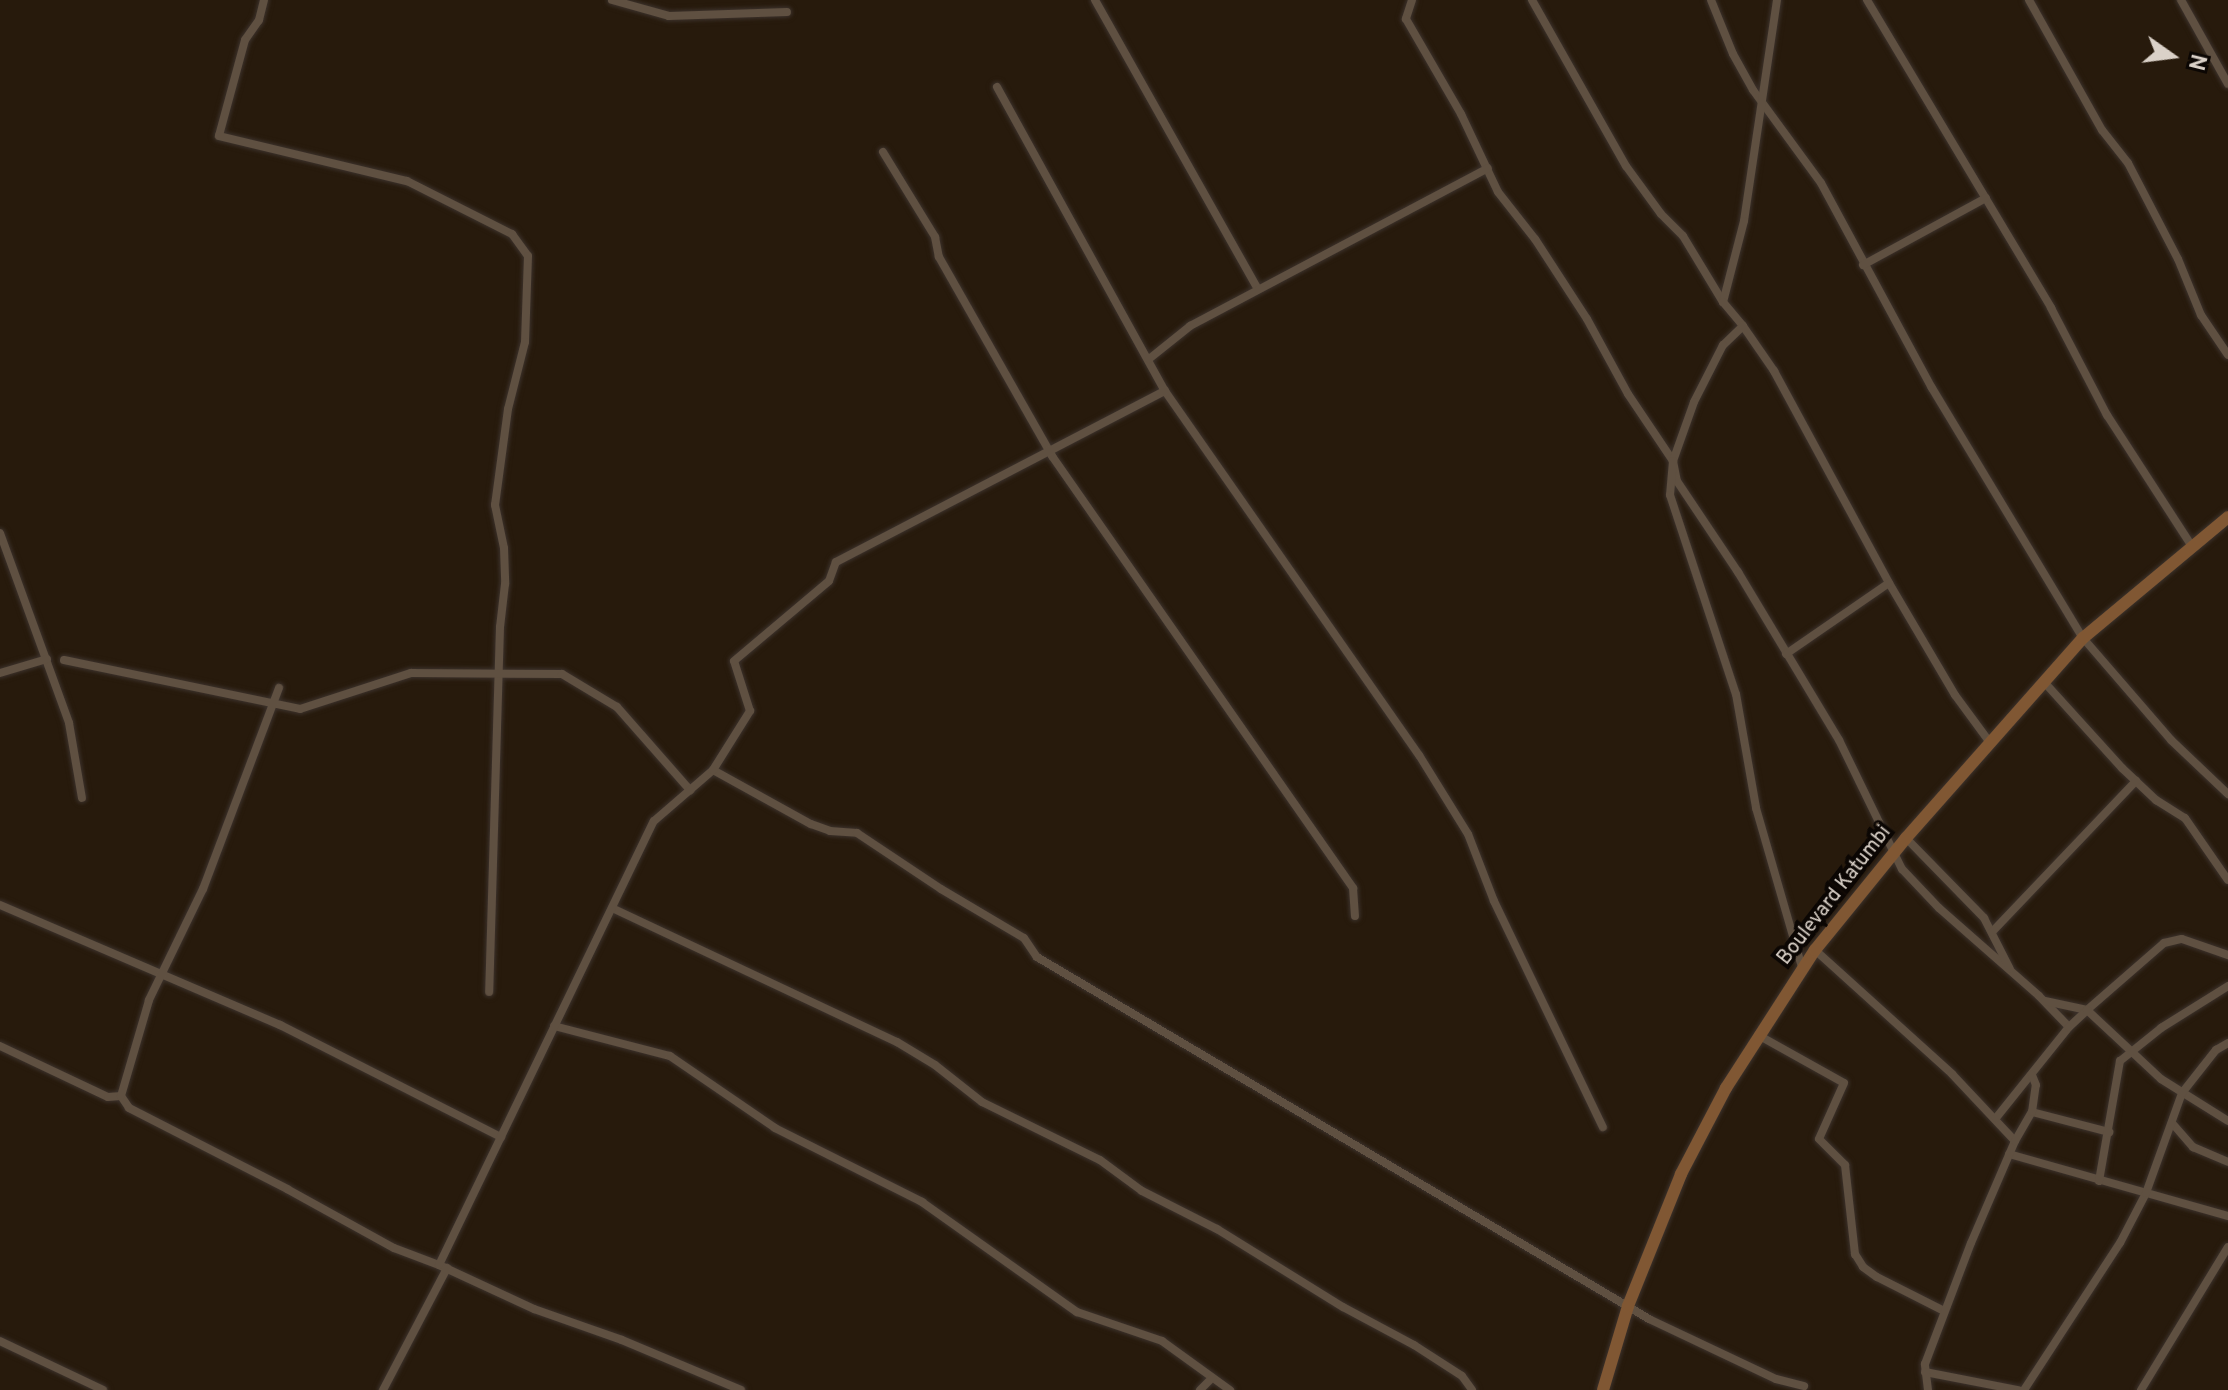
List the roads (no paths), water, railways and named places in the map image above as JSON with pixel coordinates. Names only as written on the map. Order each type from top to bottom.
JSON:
[{"type":"street","points":[[264,0],[259,20],[245,40],[219,136],[407,181],[512,234],[528,256],[525,342],[508,409],[495,505],[505,565],[489,992]]},
{"type":"street","points":[[618,0],[669,16],[787,12]]},
{"type":"street","points":[[1095,0],[1258,289]]},
{"type":"street","points":[[1412,0],[1406,19],[1461,114],[1510,211],[1535,239],[1587,319],[1646,423],[1673,461],[1677,481],[1839,740],[1888,835],[1894,855],[1922,891],[2069,1027]]},
{"type":"street","points":[[1532,0],[1626,166],[1661,214],[1683,236],[1723,302],[1743,326],[1790,398],[1889,583],[1955,695],[1991,744]]},
{"type":"street","points":[[1711,0],[1733,54],[1760,101],[1814,172],[1863,265],[1884,295],[1932,388],[2083,638],[2171,740],[2228,794]]},
{"type":"street","points":[[1723,302],[1744,221],[1777,0]]},
{"type":"street","points":[[1867,0],[2073,348],[2107,415],[2191,545]]},
{"type":"street","points":[[2029,0],[2102,130],[2128,163],[2178,259],[2201,315],[2228,355]]},
{"type":"street","points":[[2181,0],[2228,84]]},
{"type":"street","points":[[997,87],[1165,391],[1419,755],[1468,834],[1494,901],[1603,1127]]},
{"type":"street","points":[[883,152],[935,237],[939,257],[1049,452],[1353,888],[1355,916]]},
{"type":"street","points":[[1149,359],[1190,326],[1488,168]]},
{"type":"street","points":[[1863,265],[1986,198]]},
{"type":"street","points":[[1743,326],[1723,345],[1694,402],[1673,461],[1670,495],[1736,694],[1756,808],[1802,967]]},
{"type":"street","points":[[383,1390],[654,821],[713,770],[750,711],[734,661],[829,581],[836,562],[1165,391]]},
{"type":"street","name":"Boulevard Katumbi","points":[[1603,1390],[1628,1306],[1681,1174],[1726,1088],[1802,967],[1906,838],[2083,638],[2228,517]]},
{"type":"street","points":[[0,533],[69,723],[82,798]]},
{"type":"street","points":[[0,567],[12,565]]},
{"type":"street","points":[[1786,654],[1889,583]]},
{"type":"street","points":[[0,673],[47,659]]},
{"type":"street","points":[[64,660],[300,709],[411,673],[562,674],[617,707],[690,790]]},
{"type":"street","points":[[2045,683],[2136,781],[2185,818],[2228,880]]},
{"type":"street","points":[[279,688],[203,889],[144,1012],[121,1096],[129,1108],[394,1248],[443,1266],[534,1309],[622,1340],[741,1390]]},
{"type":"street","points":[[713,770],[811,824],[830,831],[857,833],[941,889],[1024,938],[1037,957],[1628,1306],[1753,1368],[1804,1386]]},
{"type":"street","points":[[1992,932],[2136,781]]},
{"type":"street","points":[[1906,838],[1984,918],[2012,973]]},
{"type":"street","points":[[0,905],[280,1025],[501,1137]]},
{"type":"street","points":[[612,908],[897,1042],[935,1065],[982,1102],[1100,1160],[1142,1191],[1217,1229],[1343,1307],[1414,1345],[1462,1376],[1472,1390]]},
{"type":"street","points":[[1996,1118],[2069,1027],[2164,943],[2182,939],[2228,955]]},
{"type":"street","points":[[1815,950],[1930,1053],[2015,1141]]},
{"type":"street","points":[[2099,1181],[2109,1132],[2116,1067],[2161,1028],[2228,986]]},
{"type":"street","points":[[2044,1001],[2087,1010],[2131,1052],[2182,1093],[2228,1121]]},
{"type":"street","points":[[554,1026],[670,1056],[775,1128],[922,1202],[1077,1312],[1162,1341],[1230,1390]]},
{"type":"street","points":[[1758,1035],[1844,1083],[1819,1139],[1845,1165],[1855,1254],[1863,1267],[1877,1277],[1944,1311]]},
{"type":"street","points":[[1925,1372],[2021,1390],[2120,1243],[2146,1193],[2182,1093],[2216,1050],[2228,1043]]},
{"type":"street","points":[[0,1046],[108,1097],[121,1096]]},
{"type":"street","points":[[1928,1390],[1925,1364],[1944,1311],[2009,1154],[2032,1112],[2036,1085],[2032,1075]]},
{"type":"street","points":[[2032,1112],[2109,1132]]},
{"type":"street","points":[[2172,1123],[2193,1147],[2228,1162]]},
{"type":"street","points":[[2009,1154],[2228,1216]]},
{"type":"street","points":[[2141,1390],[2228,1247]]},
{"type":"street","points":[[0,1341],[103,1390]]},
{"type":"street","points":[[1200,1390],[1212,1378]]}]
